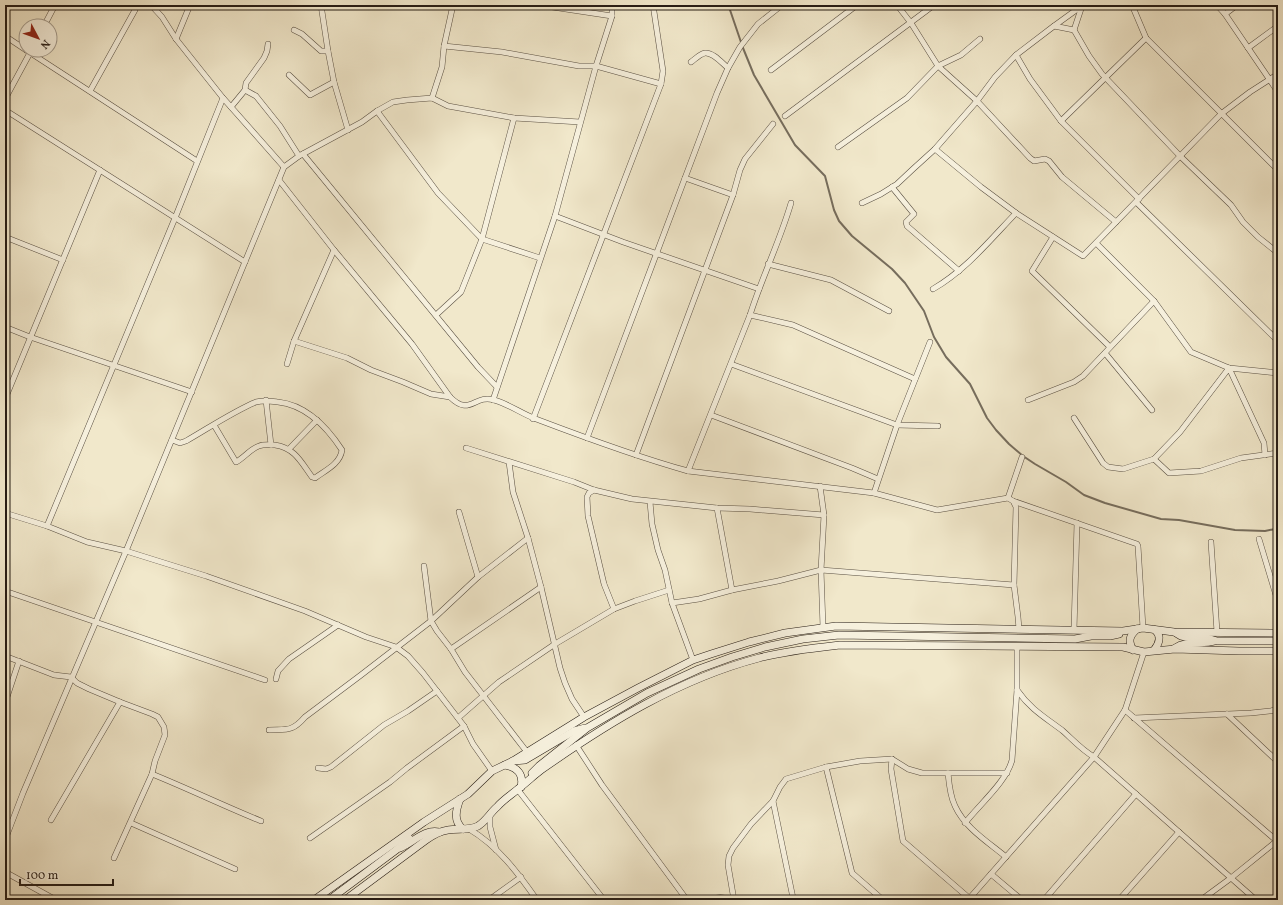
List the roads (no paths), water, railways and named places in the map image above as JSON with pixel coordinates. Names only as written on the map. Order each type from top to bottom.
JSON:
[{"type":"main road","points":[[314,900],[460,799],[480,784],[492,771],[505,765],[584,717],[693,660],[750,642],[785,633],[823,627],[850,626],[1123,631],[1140,628],[1174,632],[1278,633]]},
{"type":"main road","points":[[1134,650],[1130,644],[1130,638],[1133,633],[1140,628]]},
{"type":"main road","points":[[1154,650],[1159,642],[1160,636],[1155,630]]},
{"type":"main road","points":[[528,781],[531,774],[539,766],[587,728],[647,694],[699,669],[766,647],[803,639],[839,635],[1076,638],[1117,635],[1123,631]]},
{"type":"main road","points":[[1174,632],[1181,636],[1207,638],[1217,641],[1278,641]]},
{"type":"main road","points":[[1076,638],[1089,642],[1110,642],[1144,652],[1175,649],[1278,651]]},
{"type":"main road","points":[[1175,649],[1186,643],[1207,644],[1217,641]]},
{"type":"main road","points":[[345,900],[439,832],[478,826],[485,821],[498,806],[528,781],[576,745],[626,715],[678,687],[717,671],[759,658],[800,650],[840,645],[1123,647]]},
{"type":"main road","points":[[513,760],[525,760],[574,731],[587,728]]},
{"type":"main road","points":[[505,765],[511,766],[518,771],[522,782],[520,788]]},
{"type":"main road","points":[[460,799],[456,817],[457,822],[466,829]]},
{"type":"main road","points":[[328,900],[396,850],[406,839],[431,821],[435,815]]},
{"type":"main road","points":[[396,850],[410,844],[426,833],[432,831],[439,832]]},
{"type":"street","points":[[48,18],[55,5]]},
{"type":"street","points":[[151,5],[162,17],[176,39],[223,98],[284,167]]},
{"type":"street","points":[[176,39],[190,5]]},
{"type":"street","points":[[321,5],[334,82],[348,130]]},
{"type":"street","points":[[432,98],[442,67],[444,46],[453,5]]},
{"type":"street","points":[[539,5],[612,16]]},
{"type":"street","points":[[493,400],[555,216],[580,122],[612,16],[612,5]]},
{"type":"street","points":[[533,419],[661,84],[663,71],[653,5]]},
{"type":"street","points":[[587,438],[717,92],[740,47],[758,24],[782,5]]},
{"type":"street","points":[[771,70],[857,5]]},
{"type":"street","points":[[897,5],[911,23],[938,66],[977,101],[1030,158],[1036,162],[1046,159],[1049,161],[1062,177],[1116,222]]},
{"type":"street","points":[[784,116],[934,5]]},
{"type":"street","points":[[862,203],[892,187],[935,148],[977,101],[995,77],[1016,55],[1082,5]]},
{"type":"street","points":[[1082,5],[1074,30],[1089,56],[1106,78],[1180,156],[1231,205],[1243,222],[1258,237],[1278,253]]},
{"type":"street","points":[[1132,5],[1146,38],[1278,170]]},
{"type":"street","points":[[1217,5],[1225,14],[1278,92]]},
{"type":"street","points":[[1225,14],[1237,5]]},
{"type":"street","points":[[90,91],[135,10]]},
{"type":"street","points":[[1054,26],[1074,30]]},
{"type":"street","points":[[1248,48],[1278,26]]},
{"type":"street","points":[[294,30],[302,34],[321,52],[328,51]]},
{"type":"street","points":[[5,36],[18,44]]},
{"type":"street","points":[[1061,121],[1146,38]]},
{"type":"street","points":[[838,147],[907,98],[938,66],[961,56],[980,39]]},
{"type":"street","points":[[231,107],[246,90],[246,83],[264,58],[268,44]]},
{"type":"street","points":[[444,46],[502,52],[579,66],[596,66],[661,84]]},
{"type":"street","points":[[691,62],[704,53],[708,53],[721,61],[728,68]]},
{"type":"street","points":[[1016,55],[1030,79],[1061,121],[1137,200],[1278,341]]},
{"type":"street","points":[[5,99],[24,58]]},
{"type":"street","points":[[40,58],[197,161]]},
{"type":"street","points":[[935,148],[980,187],[1016,213],[1083,256],[1221,114],[1250,92],[1278,74]]},
{"type":"street","points":[[290,75],[310,94],[334,82]]},
{"type":"street","points":[[246,90],[256,96],[301,155],[478,367],[498,387]]},
{"type":"street","points":[[47,526],[175,218],[223,98]]},
{"type":"street","points":[[5,840],[71,677],[126,551],[284,167],[301,155],[362,122],[393,102],[432,98],[448,106],[514,118],[580,122]]},
{"type":"street","points":[[5,110],[245,262]]},
{"type":"street","points":[[377,111],[438,193],[482,239],[540,258]]},
{"type":"street","points":[[436,315],[461,292],[482,239],[514,118]]},
{"type":"street","points":[[636,455],[734,195],[740,170],[745,158],[773,124]]},
{"type":"street","points":[[5,399],[100,170]]},
{"type":"street","points":[[685,178],[734,195]]},
{"type":"street","points":[[279,180],[334,250],[412,344],[450,397],[463,406],[477,401],[493,400],[533,419],[636,455],[688,471],[874,493],[937,510],[1011,500],[1137,544],[1140,628]]},
{"type":"street","points":[[892,187],[914,214],[906,222],[907,226],[959,272]]},
{"type":"street","points":[[688,471],[750,315],[768,264],[785,226],[791,202]]},
{"type":"street","points":[[933,289],[959,272],[1016,213]]},
{"type":"street","points":[[555,216],[656,254],[759,289]]},
{"type":"street","points":[[5,237],[62,260]]},
{"type":"street","points":[[1053,237],[1032,271],[1110,347]]},
{"type":"street","points":[[1096,242],[1154,301],[1191,352],[1229,368],[1278,373]]},
{"type":"street","points":[[287,364],[294,341],[334,250]]},
{"type":"street","points":[[768,264],[831,280],[890,312]]},
{"type":"street","points":[[1028,400],[1074,382],[1083,376],[1154,301]]},
{"type":"street","points":[[750,315],[793,325],[915,379]]},
{"type":"street","points":[[5,327],[30,337],[192,392]]},
{"type":"street","points":[[294,341],[347,358],[371,370],[431,394],[450,397]]},
{"type":"street","points":[[874,493],[897,425],[930,342]]},
{"type":"street","points":[[1105,352],[1152,410]]},
{"type":"street","points":[[731,364],[897,425],[938,426]]},
{"type":"street","points":[[1229,368],[1264,443],[1265,454]]},
{"type":"street","points":[[1074,418],[1103,463],[1108,467],[1123,469],[1154,459],[1180,432],[1229,368]]},
{"type":"street","points":[[172,440],[180,443],[186,441],[214,425],[242,409],[257,402],[266,400],[284,403],[299,408],[317,420],[332,434],[342,450],[340,459],[316,478],[313,478],[289,449],[282,446],[260,445],[236,462],[214,425]]},
{"type":"street","points":[[266,400],[271,445]]},
{"type":"street","points":[[711,415],[878,479]]},
{"type":"street","points":[[289,449],[317,420]]},
{"type":"street","points":[[466,448],[574,482],[594,490],[650,502],[824,515]]},
{"type":"street","points":[[1154,459],[1169,473],[1201,471],[1241,458],[1278,453]]},
{"type":"street","points":[[1019,629],[1014,585],[1016,507],[1011,500],[1022,457]]},
{"type":"street","points":[[509,462],[513,492],[528,538],[560,668],[572,699],[584,717]]},
{"type":"street","points":[[820,486],[824,515],[821,570],[823,627]]},
{"type":"street","points":[[594,490],[586,497],[588,516],[604,584],[614,609]]},
{"type":"street","points":[[650,502],[652,524],[672,603],[693,660]]},
{"type":"street","points":[[717,508],[732,590]]},
{"type":"street","points":[[459,512],[478,577]]},
{"type":"street","points":[[5,513],[47,526],[87,542],[126,551],[272,599],[305,611],[366,637],[396,647],[408,656],[458,718],[473,744],[492,771]]},
{"type":"street","points":[[1074,630],[1077,523]]},
{"type":"street","points":[[269,730],[295,728],[305,717],[431,621],[478,577],[528,538]]},
{"type":"street","points":[[1259,539],[1278,602]]},
{"type":"street","points":[[1211,542],[1217,632]]},
{"type":"street","points":[[424,566],[431,621],[465,672],[527,752]]},
{"type":"street","points":[[672,603],[699,599],[821,570],[1014,585]]},
{"type":"street","points":[[451,650],[541,587]]},
{"type":"street","points":[[458,718],[499,682],[555,644],[614,609],[669,590]]},
{"type":"street","points":[[5,591],[265,680]]},
{"type":"street","points":[[276,679],[278,671],[289,659],[338,625]]},
{"type":"street","points":[[965,823],[1007,773],[1012,760],[1017,690],[1017,646]]},
{"type":"street","points":[[892,759],[891,769],[904,841],[969,899],[1094,757],[1125,710],[1144,652]]},
{"type":"street","points":[[5,656],[54,675],[71,677],[80,684],[158,717],[164,727],[165,735],[155,761],[152,774],[114,858]]},
{"type":"street","points":[[5,703],[19,661]]},
{"type":"street","points":[[1017,690],[1029,706],[1049,720],[1084,751],[1094,757],[1256,900]]},
{"type":"street","points":[[318,768],[326,769],[331,767],[384,725],[437,691]]},
{"type":"street","points":[[51,820],[120,702]]},
{"type":"street","points":[[1125,710],[1278,840],[1201,900]]},
{"type":"street","points":[[1134,718],[1278,710]]},
{"type":"street","points":[[1227,714],[1278,762]]},
{"type":"street","points":[[310,838],[390,782],[464,726]]},
{"type":"street","points":[[576,745],[602,785],[687,900]]},
{"type":"street","points":[[709,900],[724,897],[734,900],[728,865],[729,856],[733,848],[751,824],[773,801],[786,779],[826,767],[860,761],[892,759],[914,772],[922,773],[1007,773]]},
{"type":"street","points":[[826,767],[852,874],[883,900]]},
{"type":"street","points":[[948,772],[951,796],[955,807],[965,823],[1006,857]]},
{"type":"street","points":[[152,774],[261,821]]},
{"type":"street","points":[[520,788],[604,900]]},
{"type":"street","points":[[1044,900],[1136,794]]},
{"type":"street","points":[[773,801],[792,892],[796,900]]},
{"type":"street","points":[[490,814],[490,827],[496,850]]},
{"type":"street","points":[[131,823],[235,869]]},
{"type":"street","points":[[466,829],[479,835],[496,850],[521,877],[537,900]]},
{"type":"street","points":[[1119,900],[1179,832]]},
{"type":"street","points":[[5,872],[56,900]]},
{"type":"street","points":[[991,874],[1022,900]]},
{"type":"street","points":[[489,900],[521,877]]},
{"type":"waterway","points":[[729,5],[743,48],[754,75],[795,145],[825,176],[834,210],[839,221],[852,236],[892,269],[905,283],[924,311],[934,337],[946,357],[970,384],[987,418],[1009,444],[1023,456],[1066,482],[1084,495],[1105,503],[1161,519],[1179,520],[1235,530],[1265,531],[1275,529]]}]
